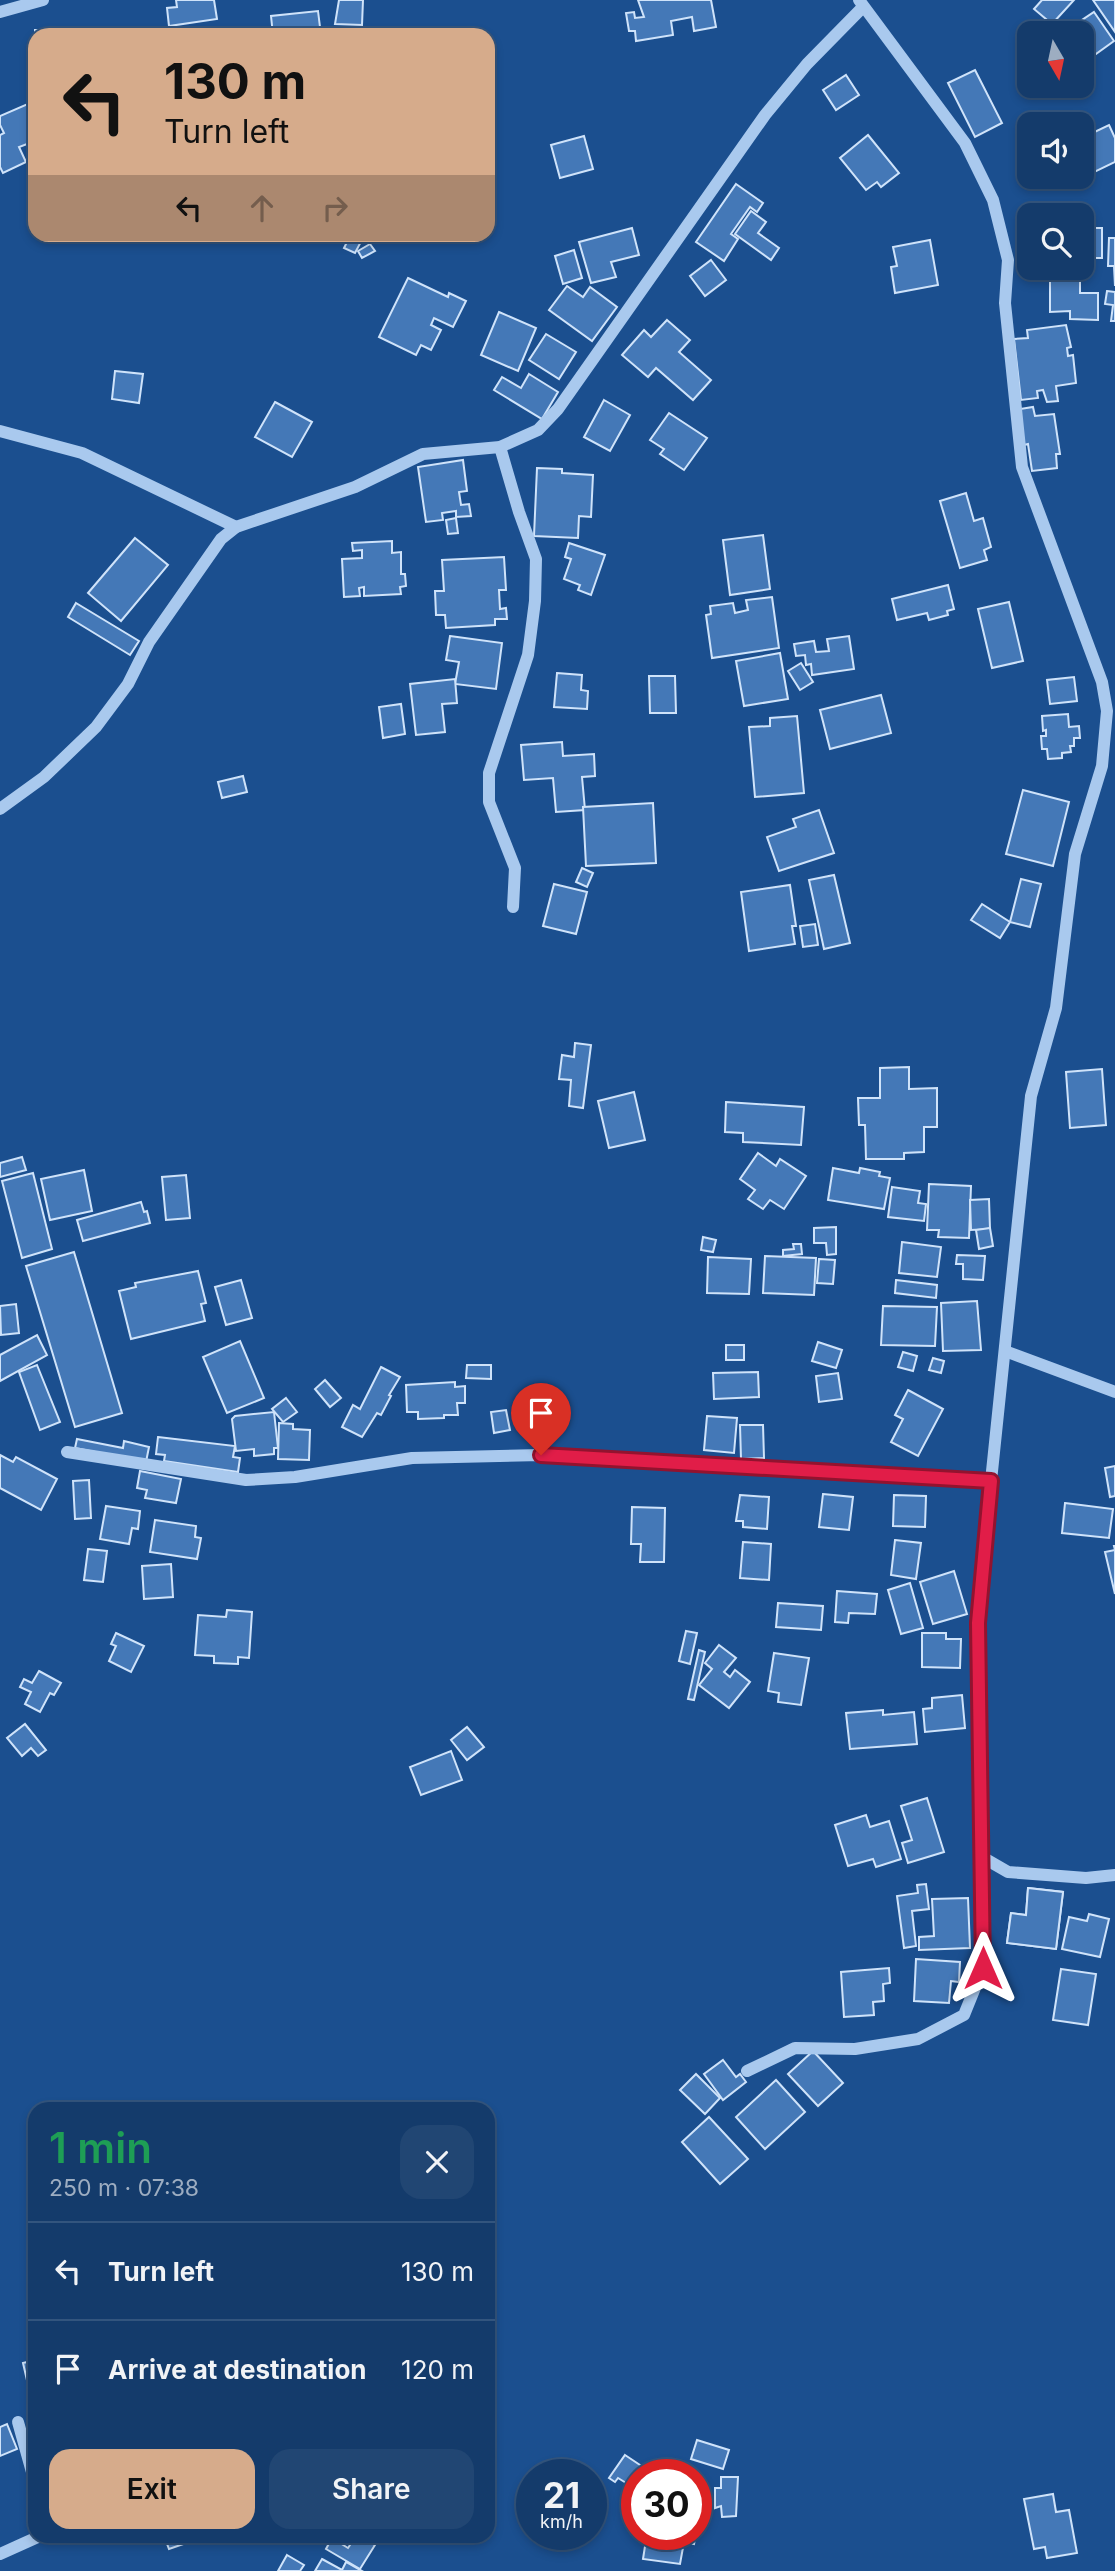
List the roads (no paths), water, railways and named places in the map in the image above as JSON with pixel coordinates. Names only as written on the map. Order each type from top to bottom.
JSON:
[{"type":"street","points":[[0,12],[43,0]]},
{"type":"street","points":[[0,809],[44,777],[96,727],[128,684],[157,630],[222,539],[236,527],[355,487],[423,454],[499,447],[538,430],[558,409],[765,115],[861,4],[965,143],[993,200],[1008,260],[1006,303],[1022,467],[1102,682],[1107,711],[1102,766],[1075,854],[1056,1008],[1031,1096],[991,1481],[978,1623],[983,1968],[964,2015],[918,2039],[855,2049],[795,2048],[747,2071]]},
{"type":"street","points":[[0,431],[82,453],[236,527]]},
{"type":"street","points":[[499,447],[536,559],[535,601],[528,655],[489,773],[489,802],[515,868],[513,907]]},
{"type":"street","points":[[1005,1351],[1115,1392]]},
{"type":"street","points":[[67,1452],[246,1480],[295,1476],[412,1458],[541,1455],[991,1481]]},
{"type":"street","points":[[982,1857],[1009,1872],[1086,1878],[1115,1875]]},
{"type":"street","points":[[18,2422],[28,2458]]},
{"type":"street","points":[[0,2553],[28,2541]]}]
